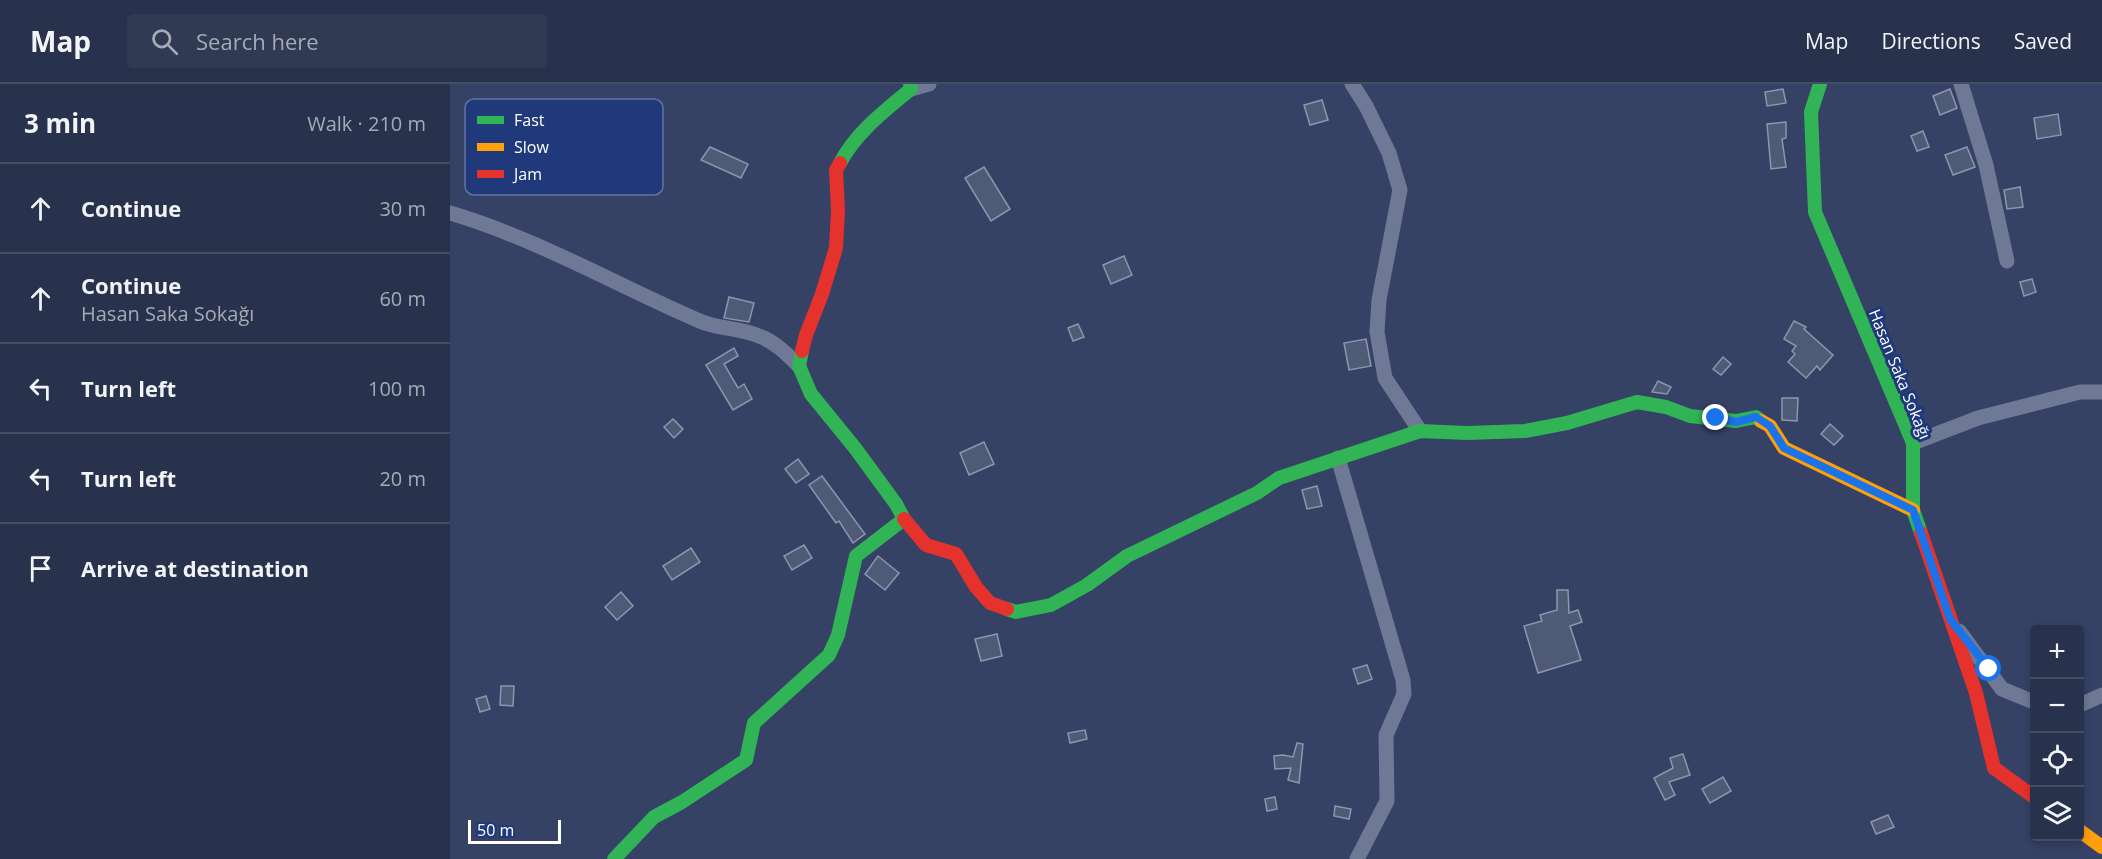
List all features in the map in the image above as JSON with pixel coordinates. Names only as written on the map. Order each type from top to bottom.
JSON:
[{"type":"street","points":[[799,366],[806,335],[836,248],[838,210],[836,170],[849,146],[910,87],[929,84]]},
{"type":"street","points":[[1352,84],[1366,106],[1389,153],[1400,190],[1379,300],[1377,332],[1385,378],[1420,431]]},
{"type":"street","name":"Hasan Saka Sokağı","points":[[1820,84],[1811,112],[1815,212],[1913,443],[1913,510],[1976,693],[1994,768],[2030,794]]},
{"type":"street","points":[[1961,84],[1986,165],[2007,261]]},
{"type":"street","points":[[450,213],[482,222],[702,322],[725,329],[748,332],[775,344],[799,366],[812,394],[855,448],[896,504],[904,519],[926,545],[956,554],[976,587],[990,603],[1016,612],[1052,605],[1088,585],[1127,556],[1257,493],[1279,478],[1420,431],[1467,433],[1525,430],[1567,423],[1637,402],[1666,407],[1690,416],[1736,422],[1756,417],[1770,426],[1784,448],[1913,510]]},
{"type":"street","points":[[1913,443],[1978,418],[2080,392],[2102,392]]},
{"type":"street","points":[[1338,459],[1403,680],[1404,694],[1386,735],[1387,801],[1358,859]]},
{"type":"street","points":[[614,859],[654,817],[682,802],[746,760],[754,723],[829,655],[838,636],[856,556],[904,519]]},
{"type":"street","points":[[1950,619],[2002,689],[2030,700]]},
{"type":"street","points":[[2084,703],[2102,695]]},
{"type":"street","points":[[2084,834],[2102,847]]},
{"type":"building","points":[[1783,89],[1786,103],[1767,106],[1765,92]]},
{"type":"building","points":[[1950,89],[1957,108],[1940,115],[1933,96]]},
{"type":"building","points":[[1322,100],[1328,120],[1310,125],[1304,105]]},
{"type":"building","points":[[2058,114],[2061,135],[2037,139],[2034,118]]},
{"type":"building","points":[[1786,122],[1786,138],[1782,139],[1786,167],[1771,169],[1767,124]]},
{"type":"building","points":[[1923,131],[1929,147],[1917,151],[1911,136]]},
{"type":"building","points":[[710,147],[748,164],[741,178],[701,160]]},
{"type":"building","points":[[1967,147],[1975,167],[1953,175],[1945,155]]},
{"type":"building","points":[[984,167],[1010,209],[991,221],[965,178]]},
{"type":"building","points":[[2020,187],[2023,207],[2007,209],[2004,190]]},
{"type":"building","points":[[1124,256],[1132,275],[1111,284],[1103,265]]},
{"type":"building","points":[[2032,279],[2036,292],[2024,296],[2020,282]]},
{"type":"building","points":[[729,297],[754,303],[749,322],[724,318]]},
{"type":"building","points":[[1794,321],[1806,327],[1804,329],[1833,355],[1820,370],[1817,366],[1806,378],[1788,362],[1795,354],[1792,351],[1796,346],[1784,339]]},
{"type":"building","points":[[1078,324],[1084,337],[1073,341],[1068,328]]},
{"type":"building","points":[[1366,339],[1371,366],[1349,370],[1344,343]]},
{"type":"building","points":[[734,348],[738,356],[724,364],[738,388],[744,384],[752,399],[733,410],[706,365]]},
{"type":"building","points":[[1723,357],[1731,364],[1721,375],[1713,369]]},
{"type":"building","points":[[1658,381],[1671,387],[1667,394],[1652,392]]},
{"type":"building","points":[[1782,398],[1798,398],[1797,421],[1782,420]]},
{"type":"building","points":[[673,419],[683,429],[674,438],[664,427]]},
{"type":"building","points":[[1830,424],[1843,436],[1834,445],[1821,434]]},
{"type":"building","points":[[984,442],[994,464],[969,475],[960,453]]},
{"type":"building","points":[[798,459],[809,474],[796,483],[785,469]]},
{"type":"building","points":[[822,476],[865,534],[853,543],[839,521],[836,523],[809,485]]},
{"type":"building","points":[[1317,486],[1322,506],[1307,509],[1302,490]]},
{"type":"building","points":[[804,545],[812,558],[792,570],[784,556]]},
{"type":"building","points":[[691,548],[700,562],[672,580],[663,566]]},
{"type":"building","points":[[878,556],[899,573],[885,590],[865,574]]},
{"type":"building","points":[[1557,590],[1568,590],[1569,613],[1578,610],[1582,622],[1570,626],[1581,660],[1538,673],[1524,626],[1542,621],[1540,615],[1557,610]]},
{"type":"building","points":[[621,592],[633,606],[617,620],[605,607]]},
{"type":"building","points":[[997,634],[1002,656],[981,661],[975,639]]},
{"type":"building","points":[[1367,665],[1372,679],[1358,684],[1353,669]]},
{"type":"building","points":[[501,686],[514,686],[513,706],[500,705]]},
{"type":"building","points":[[486,696],[490,709],[480,712],[476,699]]},
{"type":"building","points":[[1085,730],[1087,739],[1070,743],[1068,733]]},
{"type":"building","points":[[1297,743],[1303,744],[1299,783],[1288,780],[1291,768],[1275,769],[1274,756],[1293,757]]},
{"type":"building","points":[[1683,754],[1690,775],[1669,782],[1675,795],[1665,800],[1654,778],[1673,768],[1670,758]]},
{"type":"building","points":[[1723,777],[1731,791],[1710,803],[1702,789]]},
{"type":"building","points":[[1275,797],[1277,809],[1267,811],[1265,799]]},
{"type":"building","points":[[1335,806],[1351,809],[1349,819],[1334,816]]},
{"type":"building","points":[[1888,815],[1894,827],[1876,834],[1871,822]]},
{"type":"traffic: fast","points":[[840,163],[862,132],[911,89],[910,84]]},
{"type":"traffic: fast","points":[[1820,84],[1811,112],[1815,212],[1913,443],[1913,510],[1921,533]]},
{"type":"traffic: fast","points":[[614,859],[654,817],[682,802],[746,760],[754,723],[829,655],[838,635],[856,556],[904,519],[896,504],[855,448],[811,394],[799,366],[802,351]]},
{"type":"traffic: fast","points":[[1007,609],[1016,612],[1051,605],[1087,585],[1127,556],[1257,493],[1279,478],[1420,431],[1467,433],[1525,431],[1567,423],[1637,402],[1666,407],[1690,416],[1736,421],[1756,417],[1761,421]]},
{"type":"traffic: slow","points":[[1761,421],[1770,426],[1784,448],[1913,510]]},
{"type":"traffic: slow","points":[[2084,834],[2102,847]]},
{"type":"traffic: jam","points":[[802,351],[836,248],[838,210],[836,170],[840,163]]},
{"type":"traffic: jam","points":[[904,519],[926,545],[956,554],[976,587],[990,603],[1007,609]]},
{"type":"traffic: jam","points":[[1921,533],[1976,693],[1994,768],[2030,794]]},
{"type":"route","points":[[1716,418],[1736,422],[1756,417],[1770,426],[1784,448],[1913,510],[1950,619],[1989,669]]}]
